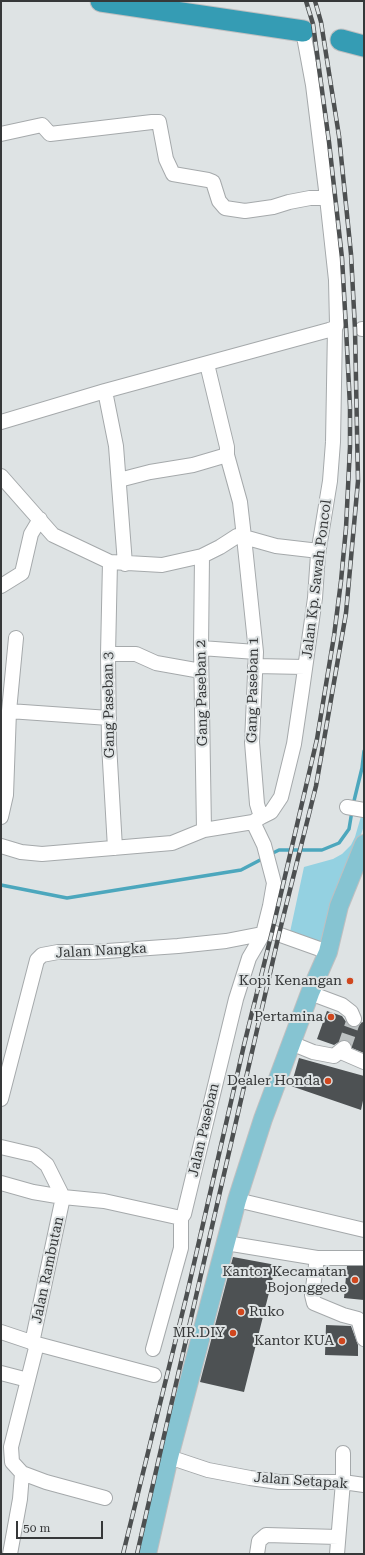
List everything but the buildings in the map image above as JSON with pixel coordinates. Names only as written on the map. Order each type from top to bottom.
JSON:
[{"type":"highway","points":[[101,1],[304,31]]},
{"type":"highway","points":[[341,40],[364,46]]},
{"type":"main road","points":[[147,1554],[169,1457],[237,1200],[263,1119],[310,993],[328,952],[339,906],[364,844]]},
{"type":"street","name":"Jalan Kp. Sawah Poncol","points":[[257,820],[272,812],[281,797],[294,744],[315,598],[319,551],[330,481],[333,442],[335,328],[337,324],[336,280],[313,85],[304,31]]},
{"type":"street","points":[[1,134],[42,125],[50,134],[159,122],[166,159],[173,174],[213,182],[219,201],[225,208],[245,211],[273,207],[310,198],[327,198]]},
{"type":"street","points":[[1,422],[105,390],[208,364],[335,328]]},
{"type":"street","name":"Gang Paseban 1","points":[[208,364],[227,446],[227,455],[240,502],[244,537],[256,652],[252,742],[257,820]]},
{"type":"street","points":[[105,390],[116,446],[125,564]]},
{"type":"street","points":[[119,480],[227,455]]},
{"type":"street","points":[[1,476],[53,535],[110,562],[162,565],[202,556],[237,536],[276,546],[319,551]]},
{"type":"street","points":[[1,586],[22,573],[32,534],[40,520]]},
{"type":"street","name":"Gang Paseban 2","points":[[202,556],[201,671],[204,830]]},
{"type":"street","name":"Gang Paseban 3","points":[[110,562],[108,654],[110,718],[109,744],[115,848]]},
{"type":"street","points":[[1,816],[6,795],[10,711],[16,638]]},
{"type":"street","points":[[201,648],[256,652]]},
{"type":"street","points":[[108,654],[136,654],[156,663],[201,671]]},
{"type":"street","points":[[255,666],[306,667]]},
{"type":"street","points":[[10,711],[110,718]]},
{"type":"street","points":[[1,846],[21,852],[42,854],[172,843],[204,830],[257,820]]},
{"type":"street","name":"Jalan Paseban","points":[[153,1349],[181,1248],[181,1218],[184,1214],[236,999],[249,958],[262,934],[270,906],[274,883],[257,820]]},
{"type":"street","name":"Jalan Nangka","points":[[1,1099],[37,960],[42,955],[58,952],[93,952],[178,946],[226,941],[272,932],[328,952]]},
{"type":"street","points":[[310,993],[342,1005],[351,1012],[354,1019]]},
{"type":"street","points":[[291,1043],[323,1055],[334,1056],[343,1050],[364,1062]]},
{"type":"street","points":[[1,1146],[35,1154],[47,1165],[63,1197]]},
{"type":"street","name":"Jalan Rambutan","points":[[1,1183],[33,1192],[63,1197],[104,1200],[181,1218]]},
{"type":"street","name":"Jalan Rambutan","points":[[7,1461],[28,1380],[63,1197]]},
{"type":"street","points":[[237,1200],[364,1230]]},
{"type":"street","points":[[226,1243],[317,1258],[364,1258]]},
{"type":"street","points":[[317,1258],[312,1295],[314,1303],[343,1315],[358,1319],[364,1339]]},
{"type":"street","points":[[1,1332],[35,1343],[154,1375]]},
{"type":"street","points":[[1,1373],[28,1380]]},
{"type":"street","points":[[337,1554],[343,1482],[343,1454]]},
{"type":"street","name":"Jalan Setapak","points":[[169,1457],[208,1470],[250,1478],[279,1482],[343,1482],[364,1485]]},
{"type":"street","points":[[7,1461],[22,1473],[46,1482],[105,1498]]},
{"type":"street","points":[[10,1554],[20,1499],[22,1473]]},
{"type":"street","points":[[256,1554],[259,1541],[266,1535],[338,1537]]},
{"type":"shaded area","points":[[364,806],[364,826],[322,946],[290,932],[304,867],[333,859],[342,854],[351,845],[355,837]]},
{"type":"waterway","points":[[353,805],[362,768],[364,751]]},
{"type":"waterway","points":[[269,855],[279,850],[322,850],[339,843],[349,829],[352,811]]},
{"type":"waterway","points":[[1,885],[67,898],[241,870],[264,858]]},
{"type":"tunnel","points":[[344,1048],[354,1019]]},
{"type":"railway","points":[[123,1554],[187,1294],[244,1045],[317,739],[334,636],[341,581],[346,528],[350,447],[350,407],[342,258],[329,142],[313,24],[306,1]]},
{"type":"railway","points":[[137,1554],[279,934],[316,786],[346,613],[358,481],[355,329],[351,254],[339,136],[321,22],[315,1]]},
{"type":"place","name":"Kopi Kenangan","points":[[350,981]]},
{"type":"place","name":"Pertamina","points":[[331,1017]]},
{"type":"place","name":"Dealer Honda","points":[[328,1081]]},
{"type":"place","name":"Kantor Kecamatan Bojonggede","points":[[355,1280]]},
{"type":"place","name":"Ruko","points":[[241,1312]]},
{"type":"place","name":"MR.DIY","points":[[233,1333]]},
{"type":"place","name":"Kantor KUA","points":[[342,1341]]}]
